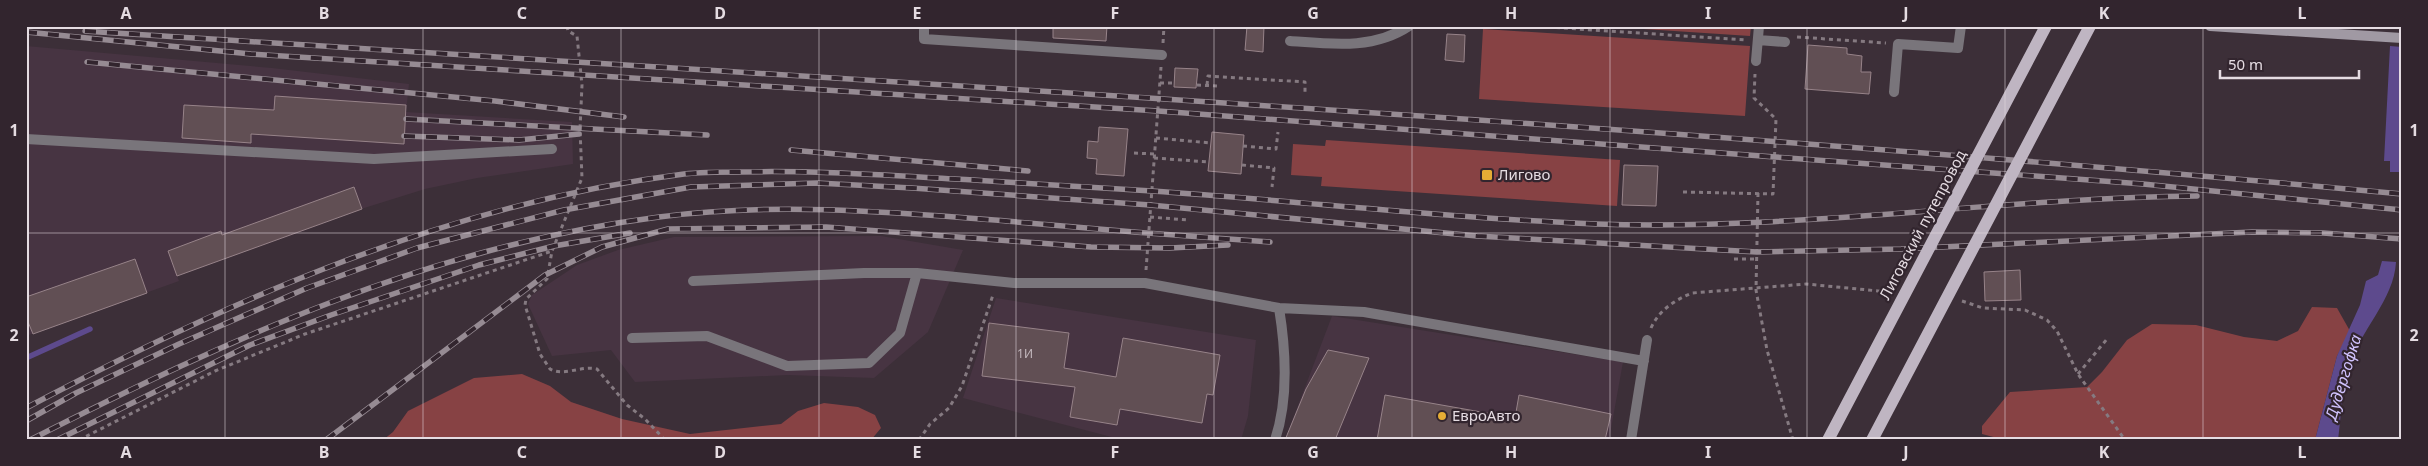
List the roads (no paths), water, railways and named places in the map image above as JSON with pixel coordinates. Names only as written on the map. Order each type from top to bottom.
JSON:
[{"type":"main road","name":"Лиговский путепровод","points":[[1828,440],[2046,26]]},
{"type":"main road","points":[[1872,440],[2090,26]]},
{"type":"main road","points":[[2210,26],[2402,38]]},
{"type":"lane","points":[[924,26],[924,39],[1162,55]]},
{"type":"lane","points":[[1290,41],[1350,45],[1393,36],[1409,26]]},
{"type":"lane","points":[[1756,61],[1759,26]]},
{"type":"lane","points":[[1894,92],[1898,44],[1958,48],[1961,26]]},
{"type":"lane","points":[[1758,40],[1785,42]]},
{"type":"lane","points":[[26,139],[374,159],[552,149]]},
{"type":"lane","points":[[693,281],[864,273],[917,273],[1014,283],[1145,283],[1279,308],[1364,312],[1644,361]]},
{"type":"lane","points":[[632,338],[707,336],[787,366],[869,363],[900,332],[917,273]]},
{"type":"lane","points":[[1275,440],[1282,418],[1285,373],[1279,308]]},
{"type":"lane","points":[[1631,440],[1647,340]]},
{"type":"water","points":[[2390,46],[2402,47],[2401,172],[2390,172],[2390,161],[2384,161]]},
{"type":"water","name":"Дудергофка","points":[[2382,261],[2396,262],[2394,276],[2383,302],[2354,353],[2349,367],[2343,393],[2338,440],[2315,440],[2337,356],[2360,305],[2366,281],[2378,275]]},
{"type":"waterway","points":[[26,358],[90,329]]},
{"type":"railway","points":[[85,31],[1534,124],[2113,168],[2402,194]]},
{"type":"railway","points":[[26,32],[251,54],[1158,111],[2143,184],[2402,210]]},
{"type":"railway","points":[[87,62],[495,101],[624,117]]},
{"type":"railway","points":[[406,119],[707,135]]},
{"type":"railway","points":[[404,136],[519,140],[579,134]]},
{"type":"railway","points":[[791,150],[1028,171]]},
{"type":"railway","points":[[26,408],[183,330],[263,294],[344,261],[427,232],[512,207],[597,188],[684,174],[798,172],[916,177],[1152,191],[1429,214],[1596,224],[1747,223],[2047,202],[2197,196]]},
{"type":"railway","points":[[26,421],[76,393],[179,344],[307,288],[417,248],[564,210],[691,187],[817,183],[912,188],[1150,205],[1477,236],[1757,252],[1901,249],[2252,232],[2323,233],[2402,239]]},
{"type":"railway","points":[[30,440],[106,402],[258,332],[335,301],[413,273],[493,250],[575,231],[659,217],[702,212],[746,210],[832,210],[963,218],[1270,242]]},
{"type":"railway","points":[[326,440],[545,275],[602,247],[668,229],[826,227],[1091,247],[1170,248],[1228,245]]},
{"type":"railway","points":[[57,440],[250,345],[331,315],[479,265],[554,246],[630,233]]},
{"type":"place","name":"Лигово","points":[[1487,175]]},
{"type":"place","name":"ЕвроАвто","points":[[1442,416]]}]
